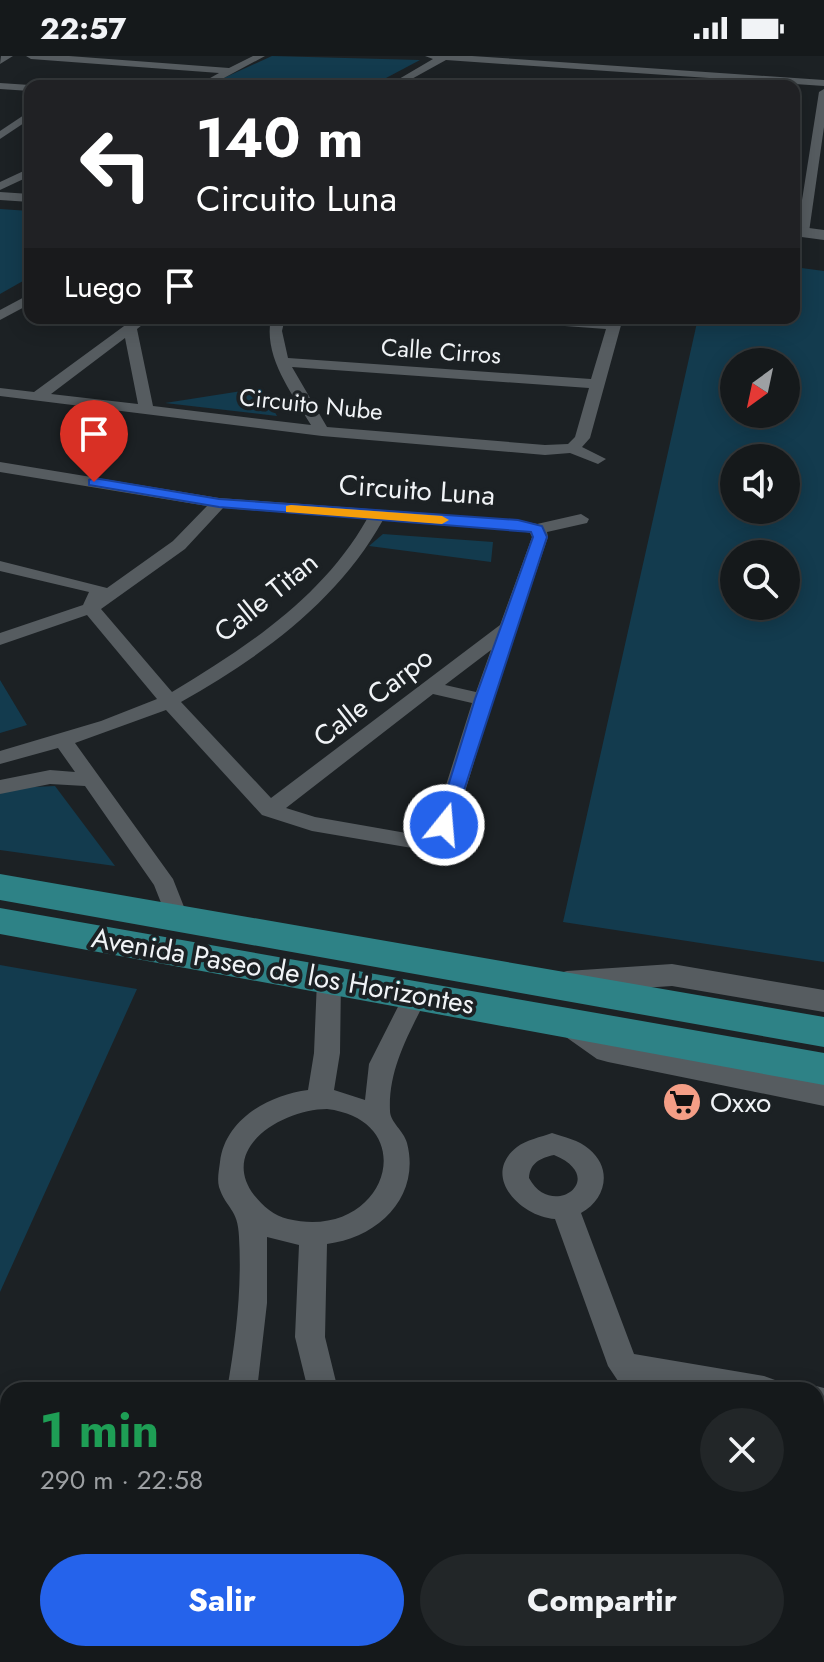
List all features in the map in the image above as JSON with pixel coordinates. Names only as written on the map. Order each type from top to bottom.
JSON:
[{"type":"main road","name":"Avenida Paseo de los Horizontes","points":[[0,887],[555,982],[824,1032]]},
{"type":"main road","name":"Avenida Paseo de los Horizontes","points":[[0,921],[824,1069]]},
{"type":"street","points":[[0,61],[8,56]]},
{"type":"street","points":[[31,56],[230,71]]},
{"type":"street","points":[[213,80],[260,56]]},
{"type":"street","points":[[430,56],[622,73],[781,80]]},
{"type":"street","points":[[403,80],[445,56]]},
{"type":"street","points":[[800,81],[824,83]]},
{"type":"street","points":[[0,86],[24,88]]},
{"type":"street","points":[[800,223],[814,166],[824,92]]},
{"type":"street","points":[[0,136],[24,118]]},
{"type":"street","points":[[1,188],[24,175]]},
{"type":"street","points":[[1,188],[24,187]]},
{"type":"street","points":[[1,188],[24,196]]},
{"type":"street","points":[[800,235],[824,235]]},
{"type":"street","points":[[800,236],[824,246]]},
{"type":"street","points":[[0,316],[24,302]]},
{"type":"street","points":[[38,396],[136,324]]},
{"type":"street","points":[[277,324],[274,336],[283,362],[322,431]]},
{"type":"street","points":[[598,459],[572,448],[582,438],[614,324]]},
{"type":"street","points":[[130,328],[146,409]]},
{"type":"street","name":"Calle Cirros","points":[[283,362],[596,384]]},
{"type":"street","name":"Circuito Nube","points":[[0,392],[322,431],[545,450],[572,448]]},
{"type":"street","name":"Circuito Luna","points":[[0,467],[219,503],[518,525],[537,529]]},
{"type":"street","points":[[0,639],[91,608],[179,545],[219,503]]},
{"type":"street","name":"Calle Titan","points":[[169,701],[264,641],[327,590],[361,549],[377,516]]},
{"type":"street","points":[[91,608],[169,701],[270,810],[312,824],[412,841],[434,837],[444,825],[483,699],[540,537],[537,529],[581,519]]},
{"type":"street","points":[[0,566],[99,589],[91,608]]},
{"type":"street","name":"Calle Carpo","points":[[270,810],[509,627]]},
{"type":"street","points":[[430,688],[483,699]]},
{"type":"street","points":[[0,758],[63,740],[169,701]]},
{"type":"street","points":[[63,740],[165,884],[177,917]]},
{"type":"street","points":[[0,787],[50,777],[90,780]]},
{"type":"street","name":"Avenida Paseo de los Horizontes","points":[[555,982],[672,975],[824,1001]]},
{"type":"street","points":[[320,1098],[327,1053],[329,980]]},
{"type":"street","points":[[376,1118],[382,1064],[416,995]]},
{"type":"street","name":"Avenida Paseo de los Horizontes","points":[[566,1022],[608,1050],[824,1093]]},
{"type":"street","points":[[320,1098],[340,1101],[376,1118],[393,1139],[399,1164],[393,1191],[374,1214],[346,1230],[313,1236],[280,1231],[252,1216],[232,1187],[232,1154],[250,1125],[282,1105],[320,1098]]},
{"type":"street","points":[[565,1208],[623,1366],[636,1382]]},
{"type":"street","points":[[243,1382],[254,1320],[256,1261],[252,1216]]},
{"type":"street","points":[[313,1236],[310,1337],[321,1382]]},
{"type":"street","points":[[623,1366],[717,1382]]},
{"type":"shaded area","points":[[272,56],[420,60],[382,80],[219,80]]},
{"type":"shaded area","points":[[0,209],[24,211],[24,280],[0,294]]},
{"type":"shaded area","points":[[800,268],[824,271],[824,962],[563,922],[697,324],[800,324]]},
{"type":"shaded area","points":[[261,388],[277,416],[165,403]]},
{"type":"shaded area","points":[[383,534],[493,542],[491,562],[369,546]]},
{"type":"shaded area","points":[[0,680],[27,725],[0,733]]},
{"type":"shaded area","points":[[55,786],[115,866],[0,850],[0,794],[11,788]]},
{"type":"shaded area","points":[[0,965],[137,989],[0,1292]]},
{"type":"slow traffic","points":[[291,509],[442,520]]},
{"type":"place","name":"Oxxo","points":[[682,1102]]},
{"type":"route","points":[[94,482],[219,503],[518,525],[537,529],[540,537],[483,699],[444,825]]}]
